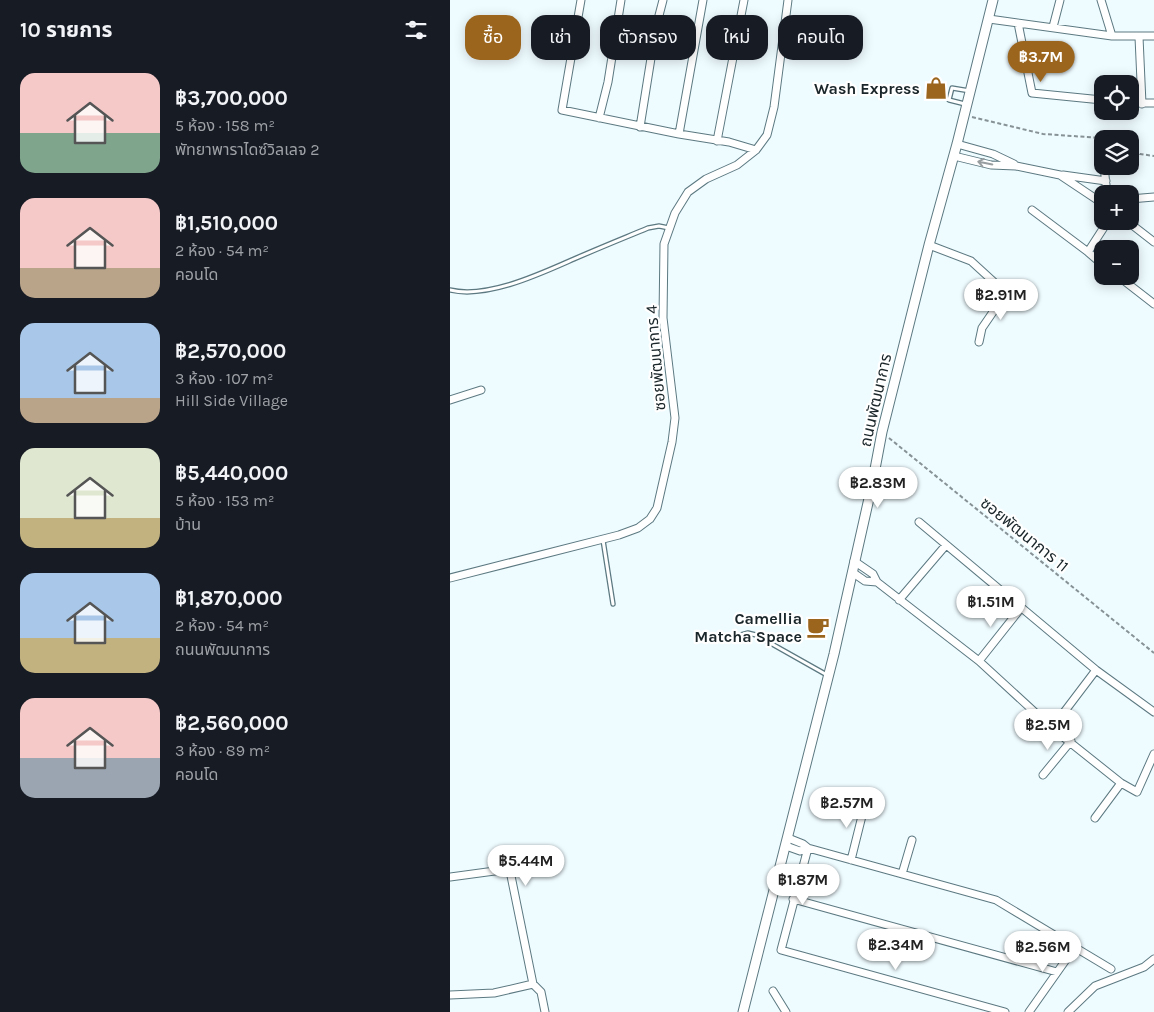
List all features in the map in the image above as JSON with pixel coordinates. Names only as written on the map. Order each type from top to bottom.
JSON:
[{"type":"street","points":[[581,0],[562,110],[640,127],[729,142],[756,150]]},
{"type":"street","points":[[599,118],[608,82],[621,0]]},
{"type":"street","points":[[640,127],[656,27],[663,0]]},
{"type":"street","points":[[679,134],[703,0]]},
{"type":"street","points":[[717,141],[744,0]]},
{"type":"street","name":"ซอยพัฒนาการ 4","points":[[450,578],[603,539],[638,528],[650,519],[657,508],[672,442],[675,418],[663,318],[664,244],[675,213],[688,192],[706,179],[737,165],[756,150],[767,134],[774,107],[788,0]]},
{"type":"street","name":"ถนนพัฒนาการ","points":[[743,1012],[828,675],[872,485],[882,432],[993,0]]},
{"type":"street","points":[[1053,28],[1060,0]]},
{"type":"street","points":[[1101,0],[1112,36]]},
{"type":"street","points":[[989,19],[1112,36],[1154,36]]},
{"type":"street","points":[[1018,23],[1032,93],[1094,99]]},
{"type":"street","points":[[1138,37],[1142,104]]},
{"type":"street","points":[[1139,104],[1154,103]]},
{"type":"street","points":[[957,144],[993,154],[1016,166]]},
{"type":"street","points":[[954,156],[991,164],[1016,166],[1060,175],[1106,181]]},
{"type":"street","points":[[1060,175],[1094,198]]},
{"type":"street","points":[[1105,175],[1106,185]]},
{"type":"street","points":[[1139,198],[1154,197]]},
{"type":"street","points":[[1032,210],[1094,257]]},
{"type":"street","points":[[1088,252],[1102,230]]},
{"type":"street","points":[[1139,230],[1154,242]]},
{"type":"street","points":[[929,245],[971,261],[1006,293],[999,306],[982,328],[979,342]]},
{"type":"street","points":[[1130,285],[1154,304]]},
{"type":"street","points":[[450,400],[481,390]]},
{"type":"street","points":[[919,522],[1096,670],[1154,712]]},
{"type":"street","points":[[899,600],[946,545]]},
{"type":"street","points":[[854,561],[873,574],[877,582],[899,600],[979,662],[1052,728],[1121,783],[1137,792],[1154,754]]},
{"type":"street","points":[[852,572],[865,581],[877,582]]},
{"type":"street","points":[[979,662],[1020,608]]},
{"type":"street","points":[[1052,728],[1096,670]]},
{"type":"street","points":[[1043,775],[1070,741]]},
{"type":"street","points":[[1095,818],[1121,783]]},
{"type":"street","points":[[851,860],[865,804]]},
{"type":"street","points":[[902,874],[912,840]]},
{"type":"street","points":[[787,842],[800,851],[808,848],[996,900],[1111,970]]},
{"type":"street","points":[[808,848],[781,950],[1005,1012]]},
{"type":"street","points":[[450,877],[502,870],[510,871],[533,984],[541,992],[545,1012]]},
{"type":"street","points":[[793,899],[1058,972]]},
{"type":"street","points":[[1029,1012],[1075,947]]},
{"type":"street","points":[[1068,1012],[1095,986],[1144,967],[1154,959]]},
{"type":"street","points":[[450,995],[494,993],[533,984]]},
{"type":"street","points":[[773,991],[786,1012]]},
{"type":"lane","points":[[967,105],[949,100],[952,88],[971,91]]},
{"type":"lane","points":[[450,290],[462,292],[491,289],[520,281],[539,275],[648,228],[659,226],[670,228]]},
{"type":"lane","points":[[603,539],[613,604]]},
{"type":"lane","points":[[737,636],[748,633],[756,634],[828,675]]},
{"type":"path","points":[[965,115],[1043,134],[1094,137]]},
{"type":"path","points":[[1139,153],[1154,156]]},
{"type":"path","name":"ซอยพัฒนาการ 11","points":[[882,432],[1154,653]]},
{"type":"place","name":"Wash Express","points":[[936,88]]},
{"type":"place","name":"Camellia Matcha Space","points":[[818,627]]}]
